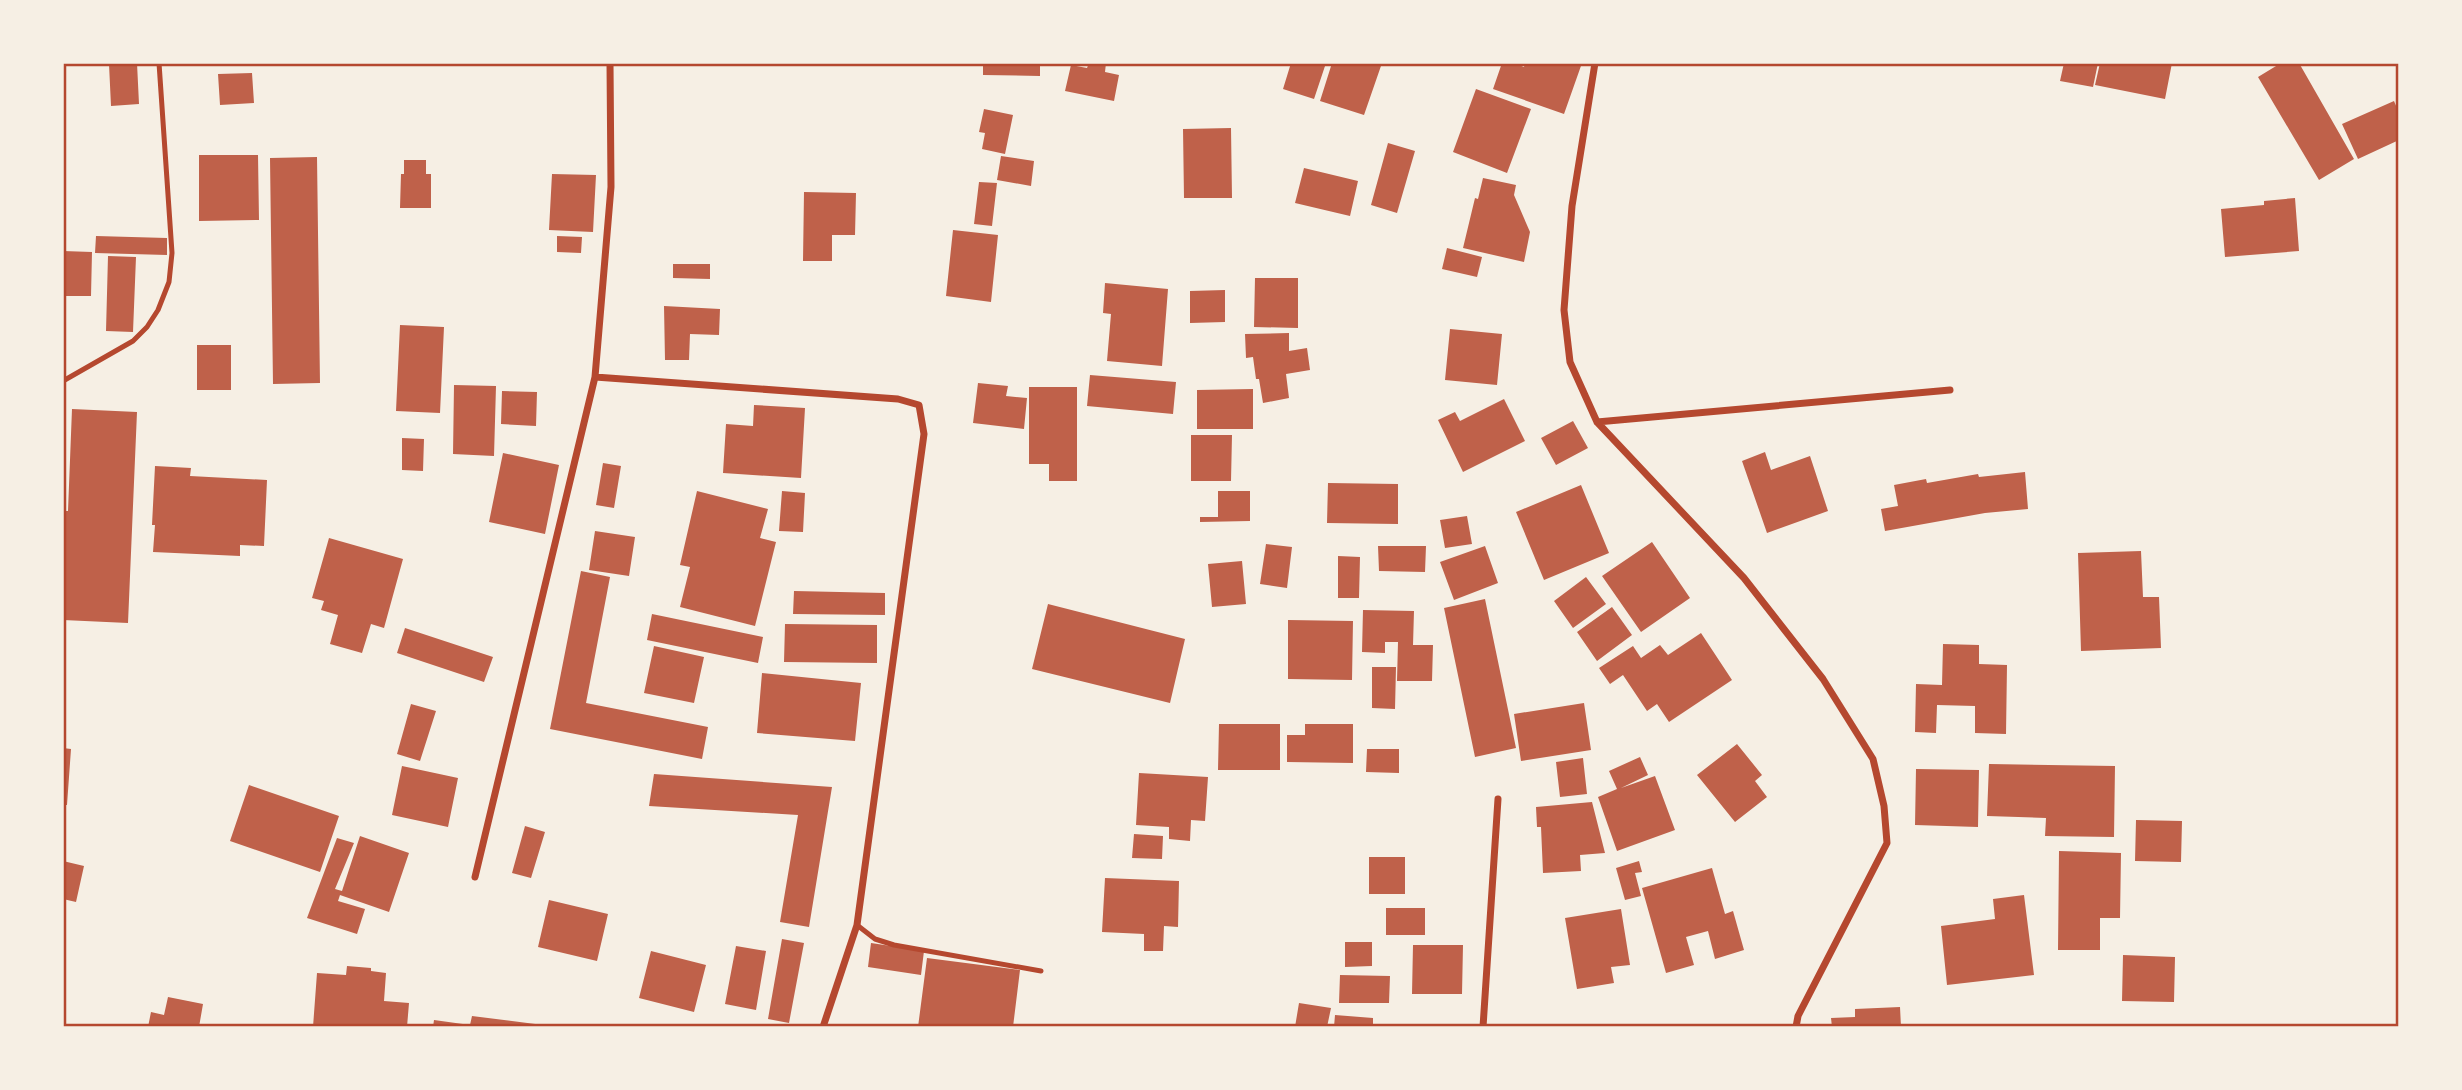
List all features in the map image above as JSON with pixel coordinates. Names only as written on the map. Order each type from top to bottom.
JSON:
[{"type":"street","points":[[475,877],[596,377],[611,187],[610,63]]},
{"type":"street","points":[[1595,63],[1573,206],[1564,310],[1570,362],[1597,422],[1744,578],[1823,679],[1873,759],[1884,806],[1887,843],[1798,1016],[1796,1027]]},
{"type":"street","points":[[596,377],[898,400],[919,405],[923,434],[857,926],[823,1027]]},
{"type":"street","points":[[1597,422],[1950,390]]},
{"type":"street","points":[[1483,1027],[1498,799]]},
{"type":"lane","points":[[63,381],[133,341],[147,327],[158,310],[169,282],[172,253],[159,63]]},
{"type":"lane","points":[[857,926],[875,939],[894,945],[1041,971]]},
{"type":"building","points":[[137,63],[139,104],[111,106],[109,64]]},
{"type":"building","points":[[983,63],[1040,63],[1040,76],[983,75]]},
{"type":"building","points":[[1089,63],[1106,63],[1105,72],[1119,75],[1114,101],[1065,91],[1071,65],[1087,68]]},
{"type":"building","points":[[1291,63],[1301,66],[1302,63],[1326,63],[1314,99],[1283,89]]},
{"type":"building","points":[[1332,63],[1382,63],[1364,115],[1320,101]]},
{"type":"building","points":[[1502,63],[1514,63],[1524,67],[1525,63],[1582,63],[1564,114],[1493,89]]},
{"type":"building","points":[[2064,63],[2098,63],[2093,87],[2060,81]]},
{"type":"building","points":[[2100,63],[2172,63],[2165,99],[2095,85]]},
{"type":"building","points":[[2281,63],[2299,63],[2354,159],[2319,180],[2258,77]]},
{"type":"building","points":[[252,73],[254,103],[220,105],[218,74]]},
{"type":"building","points":[[1476,89],[1531,109],[1507,173],[1453,152]]},
{"type":"building","points":[[2394,101],[2399,113],[2399,140],[2358,159],[2342,124]]},
{"type":"building","points":[[984,109],[1013,115],[1005,154],[982,149],[985,133],[979,132]]},
{"type":"building","points":[[1231,128],[1232,198],[1184,198],[1183,129]]},
{"type":"building","points":[[1388,143],[1415,151],[1397,213],[1371,205]]},
{"type":"building","points":[[199,155],[258,155],[259,220],[199,221]]},
{"type":"building","points":[[1001,156],[1034,161],[1031,186],[997,180]]},
{"type":"building","points":[[317,157],[320,383],[273,384],[270,158]]},
{"type":"building","points":[[404,160],[426,160],[426,174],[431,174],[431,208],[400,208]]},
{"type":"building","points":[[1304,168],[1358,181],[1350,216],[1295,203]]},
{"type":"building","points":[[552,174],[596,175],[593,232],[549,230]]},
{"type":"building","points":[[1483,178],[1516,185],[1514,195],[1530,232],[1524,262],[1463,248],[1475,198],[1478,199]]},
{"type":"building","points":[[979,182],[997,183],[992,226],[974,224]]},
{"type":"building","points":[[804,192],[856,193],[855,235],[832,235],[832,261],[803,261]]},
{"type":"building","points":[[2295,198],[2299,251],[2225,257],[2221,209],[2264,205],[2264,201]]},
{"type":"building","points":[[953,230],[998,235],[991,302],[946,296]]},
{"type":"building","points":[[96,236],[167,238],[167,255],[95,253]]},
{"type":"building","points":[[557,236],[582,237],[581,253],[557,252]]},
{"type":"building","points":[[1447,248],[1482,257],[1477,277],[1442,269]]},
{"type":"building","points":[[63,251],[92,252],[91,296],[63,296]]},
{"type":"building","points":[[108,256],[136,257],[133,332],[106,331]]},
{"type":"building","points":[[673,264],[710,264],[710,279],[673,278]]},
{"type":"building","points":[[1255,278],[1298,278],[1298,328],[1254,327]]},
{"type":"building","points":[[1105,283],[1168,289],[1162,366],[1107,361],[1111,314],[1103,313]]},
{"type":"building","points":[[1225,290],[1225,322],[1190,323],[1190,291]]},
{"type":"building","points":[[664,306],[720,309],[719,335],[690,334],[689,360],[665,360]]},
{"type":"building","points":[[400,325],[444,327],[440,413],[396,411]]},
{"type":"building","points":[[1450,329],[1502,334],[1497,385],[1445,380]]},
{"type":"building","points":[[1289,333],[1289,351],[1307,348],[1310,370],[1286,374],[1289,398],[1263,403],[1253,357],[1246,358],[1245,334]]},
{"type":"building","points":[[197,345],[231,345],[231,390],[197,390]]},
{"type":"building","points":[[1090,375],[1176,382],[1173,414],[1087,406]]},
{"type":"building","points":[[978,383],[1008,386],[1006,396],[1027,398],[1024,429],[973,423]]},
{"type":"building","points":[[454,385],[496,386],[494,456],[453,454]]},
{"type":"building","points":[[1029,387],[1077,387],[1077,481],[1049,481],[1049,464],[1029,464]]},
{"type":"building","points":[[1253,389],[1253,429],[1197,429],[1197,390]]},
{"type":"building","points":[[502,391],[537,392],[536,426],[501,424]]},
{"type":"building","points":[[1504,399],[1525,441],[1463,472],[1438,420],[1455,412],[1460,421]]},
{"type":"building","points":[[754,405],[805,408],[801,478],[723,473],[726,424],[753,426]]},
{"type":"building","points":[[72,409],[137,412],[128,623],[63,620],[63,511],[68,511]]},
{"type":"building","points":[[1573,421],[1588,448],[1556,465],[1541,438]]},
{"type":"building","points":[[1191,435],[1232,435],[1231,481],[1191,481]]},
{"type":"building","points":[[402,438],[424,439],[423,471],[402,470]]},
{"type":"building","points":[[1765,452],[1771,470],[1810,456],[1828,511],[1767,533],[1742,461]]},
{"type":"building","points":[[503,453],[559,465],[545,534],[489,522]]},
{"type":"building","points":[[603,463],[621,466],[614,508],[596,505]]},
{"type":"building","points":[[155,466],[191,468],[190,476],[267,480],[264,546],[240,545],[240,556],[153,552]]},
{"type":"building","points":[[2025,472],[2028,509],[1985,513],[1885,531],[1881,509],[1898,506],[1894,485],[1926,479],[1927,483],[1978,474],[1979,477]]},
{"type":"building","points":[[1328,483],[1398,484],[1398,524],[1327,523]]},
{"type":"building","points":[[1581,485],[1609,553],[1544,580],[1516,512]]},
{"type":"building","points":[[697,491],[768,509],[760,538],[776,542],[755,626],[680,607],[690,567],[680,565]]},
{"type":"building","points":[[782,491],[805,493],[803,532],[779,531]]},
{"type":"building","points":[[1218,491],[1250,491],[1250,521],[1200,522],[1200,517],[1218,517]]},
{"type":"building","points":[[1467,516],[1472,544],[1445,548],[1440,520]]},
{"type":"building","points":[[595,531],[635,537],[629,576],[589,570]]},
{"type":"building","points":[[329,538],[403,559],[384,628],[371,624],[362,653],[330,644],[338,615],[321,610],[324,601],[312,598]]},
{"type":"building","points":[[1652,542],[1690,598],[1641,632],[1602,576]]},
{"type":"building","points":[[1266,544],[1292,547],[1287,588],[1260,584]]},
{"type":"building","points":[[1378,546],[1426,546],[1425,572],[1379,571]]},
{"type":"building","points":[[1485,546],[1498,583],[1454,600],[1440,562]]},
{"type":"building","points":[[2141,551],[2143,597],[2159,597],[2161,648],[2081,651],[2078,553]]},
{"type":"building","points":[[1338,556],[1360,557],[1359,598],[1338,598]]},
{"type":"building","points":[[1242,561],[1246,604],[1212,607],[1208,564]]},
{"type":"building","points":[[581,571],[610,577],[586,703],[708,727],[702,759],[550,729]]},
{"type":"building","points":[[1586,577],[1606,604],[1573,628],[1554,601]]},
{"type":"building","points":[[794,591],[885,593],[885,615],[793,614]]},
{"type":"building","points":[[1485,599],[1516,748],[1475,757],[1444,608]]},
{"type":"building","points":[[1048,604],[1185,639],[1170,703],[1032,669]]},
{"type":"building","points":[[1612,607],[1632,635],[1597,661],[1577,632]]},
{"type":"building","points":[[1363,610],[1414,611],[1413,645],[1433,645],[1432,681],[1397,681],[1398,642],[1385,642],[1385,653],[1362,652]]},
{"type":"building","points":[[652,614],[763,637],[758,663],[647,640]]},
{"type":"building","points":[[1288,620],[1353,621],[1352,680],[1288,679]]},
{"type":"building","points":[[785,624],[877,625],[877,663],[784,662]]},
{"type":"building","points":[[405,628],[493,657],[484,682],[397,653]]},
{"type":"building","points":[[1701,633],[1732,680],[1669,722],[1657,704],[1647,711],[1623,675],[1610,684],[1599,668],[1633,646],[1641,658],[1660,645],[1668,655]]},
{"type":"building","points":[[1943,644],[1979,645],[1979,664],[2007,665],[2006,734],[1975,733],[1975,706],[1937,705],[1936,733],[1915,732],[1916,684],[1942,685]]},
{"type":"building","points":[[654,646],[704,657],[694,703],[644,693]]},
{"type":"building","points":[[1372,667],[1396,667],[1395,709],[1372,708]]},
{"type":"building","points":[[762,673],[861,683],[855,741],[757,733]]},
{"type":"building","points":[[1584,703],[1591,750],[1521,761],[1514,714]]},
{"type":"building","points":[[411,704],[436,711],[420,761],[397,754]]},
{"type":"building","points":[[1219,724],[1280,724],[1280,770],[1218,770]]},
{"type":"building","points":[[1305,724],[1353,724],[1353,763],[1287,762],[1287,735],[1305,735]]},
{"type":"building","points":[[1737,744],[1762,775],[1755,781],[1767,797],[1735,822],[1697,775]]},
{"type":"building","points":[[63,748],[71,749],[67,805],[63,805]]},
{"type":"building","points":[[1367,749],[1399,749],[1399,773],[1366,772]]},
{"type":"building","points":[[1640,757],[1648,775],[1621,788],[1655,776],[1675,830],[1617,851],[1598,797],[1617,789],[1609,771]]},
{"type":"building","points":[[1583,758],[1587,794],[1560,797],[1556,762]]},
{"type":"building","points":[[1989,764],[2115,766],[2114,837],[2045,836],[2046,818],[1987,816]]},
{"type":"building","points":[[402,766],[458,778],[448,827],[392,815]]},
{"type":"building","points":[[1916,769],[1979,770],[1978,827],[1915,825]]},
{"type":"building","points":[[1139,773],[1208,777],[1205,821],[1191,820],[1190,841],[1169,839],[1169,827],[1136,825]]},
{"type":"building","points":[[654,774],[832,787],[809,927],[780,922],[798,815],[649,806]]},
{"type":"building","points":[[249,785],[339,816],[320,872],[230,841]]},
{"type":"building","points":[[1592,802],[1605,853],[1580,855],[1581,871],[1543,873],[1541,827],[1537,827],[1536,807]]},
{"type":"building","points":[[2136,820],[2182,821],[2181,862],[2135,861]]},
{"type":"building","points":[[525,826],[545,832],[531,878],[512,873]]},
{"type":"building","points":[[1134,834],[1163,836],[1162,859],[1132,858]]},
{"type":"building","points":[[360,836],[409,853],[389,912],[340,895],[338,901],[365,909],[357,934],[307,918],[337,838],[354,843],[335,889],[342,891]]},
{"type":"building","points":[[2059,851],[2121,853],[2120,918],[2100,918],[2100,950],[2058,950]]},
{"type":"building","points":[[1369,857],[1405,857],[1405,894],[1369,894]]},
{"type":"building","points":[[63,861],[84,866],[76,902],[63,899]]},
{"type":"building","points":[[1639,861],[1642,872],[1635,873],[1641,896],[1625,900],[1616,868]]},
{"type":"building","points":[[1712,868],[1725,914],[1733,911],[1744,950],[1715,959],[1708,931],[1686,937],[1694,965],[1666,973],[1642,888]]},
{"type":"building","points":[[1105,878],[1179,881],[1178,927],[1164,926],[1163,951],[1144,951],[1144,934],[1102,932]]},
{"type":"building","points":[[2024,895],[2034,975],[1947,985],[1941,926],[1995,919],[1993,899]]},
{"type":"building","points":[[549,900],[608,914],[597,961],[538,947]]},
{"type":"building","points":[[1386,908],[1425,908],[1425,935],[1386,935]]},
{"type":"building","points":[[1621,909],[1630,965],[1611,967],[1614,983],[1577,989],[1565,918]]},
{"type":"building","points":[[782,939],[804,943],[789,1023],[768,1019]]},
{"type":"building","points":[[1345,942],[1372,942],[1372,966],[1345,967]]},
{"type":"building","points":[[871,943],[924,951],[921,975],[868,967]]},
{"type":"building","points":[[1413,945],[1463,945],[1462,994],[1412,994]]},
{"type":"building","points":[[736,946],[766,951],[756,1010],[725,1004]]},
{"type":"building","points":[[651,951],[706,965],[694,1012],[639,998]]},
{"type":"building","points":[[2123,955],[2175,957],[2174,1002],[2122,1001]]},
{"type":"building","points":[[927,958],[1020,970],[1013,1027],[918,1027]]},
{"type":"building","points":[[347,966],[371,968],[371,971],[386,973],[384,1001],[409,1003],[407,1027],[313,1027],[317,973],[346,975]]},
{"type":"building","points":[[1340,975],[1390,976],[1389,1003],[1339,1003]]},
{"type":"building","points":[[168,997],[203,1004],[199,1027],[148,1027],[151,1012],[164,1015]]},
{"type":"building","points":[[1299,1003],[1331,1008],[1327,1027],[1295,1027]]},
{"type":"building","points":[[1900,1007],[1901,1027],[1832,1027],[1831,1018],[1855,1017],[1855,1009]]},
{"type":"building","points":[[1335,1015],[1373,1018],[1373,1027],[1334,1027]]},
{"type":"building","points":[[472,1016],[543,1025],[433,1027],[434,1020],[470,1025]]}]
